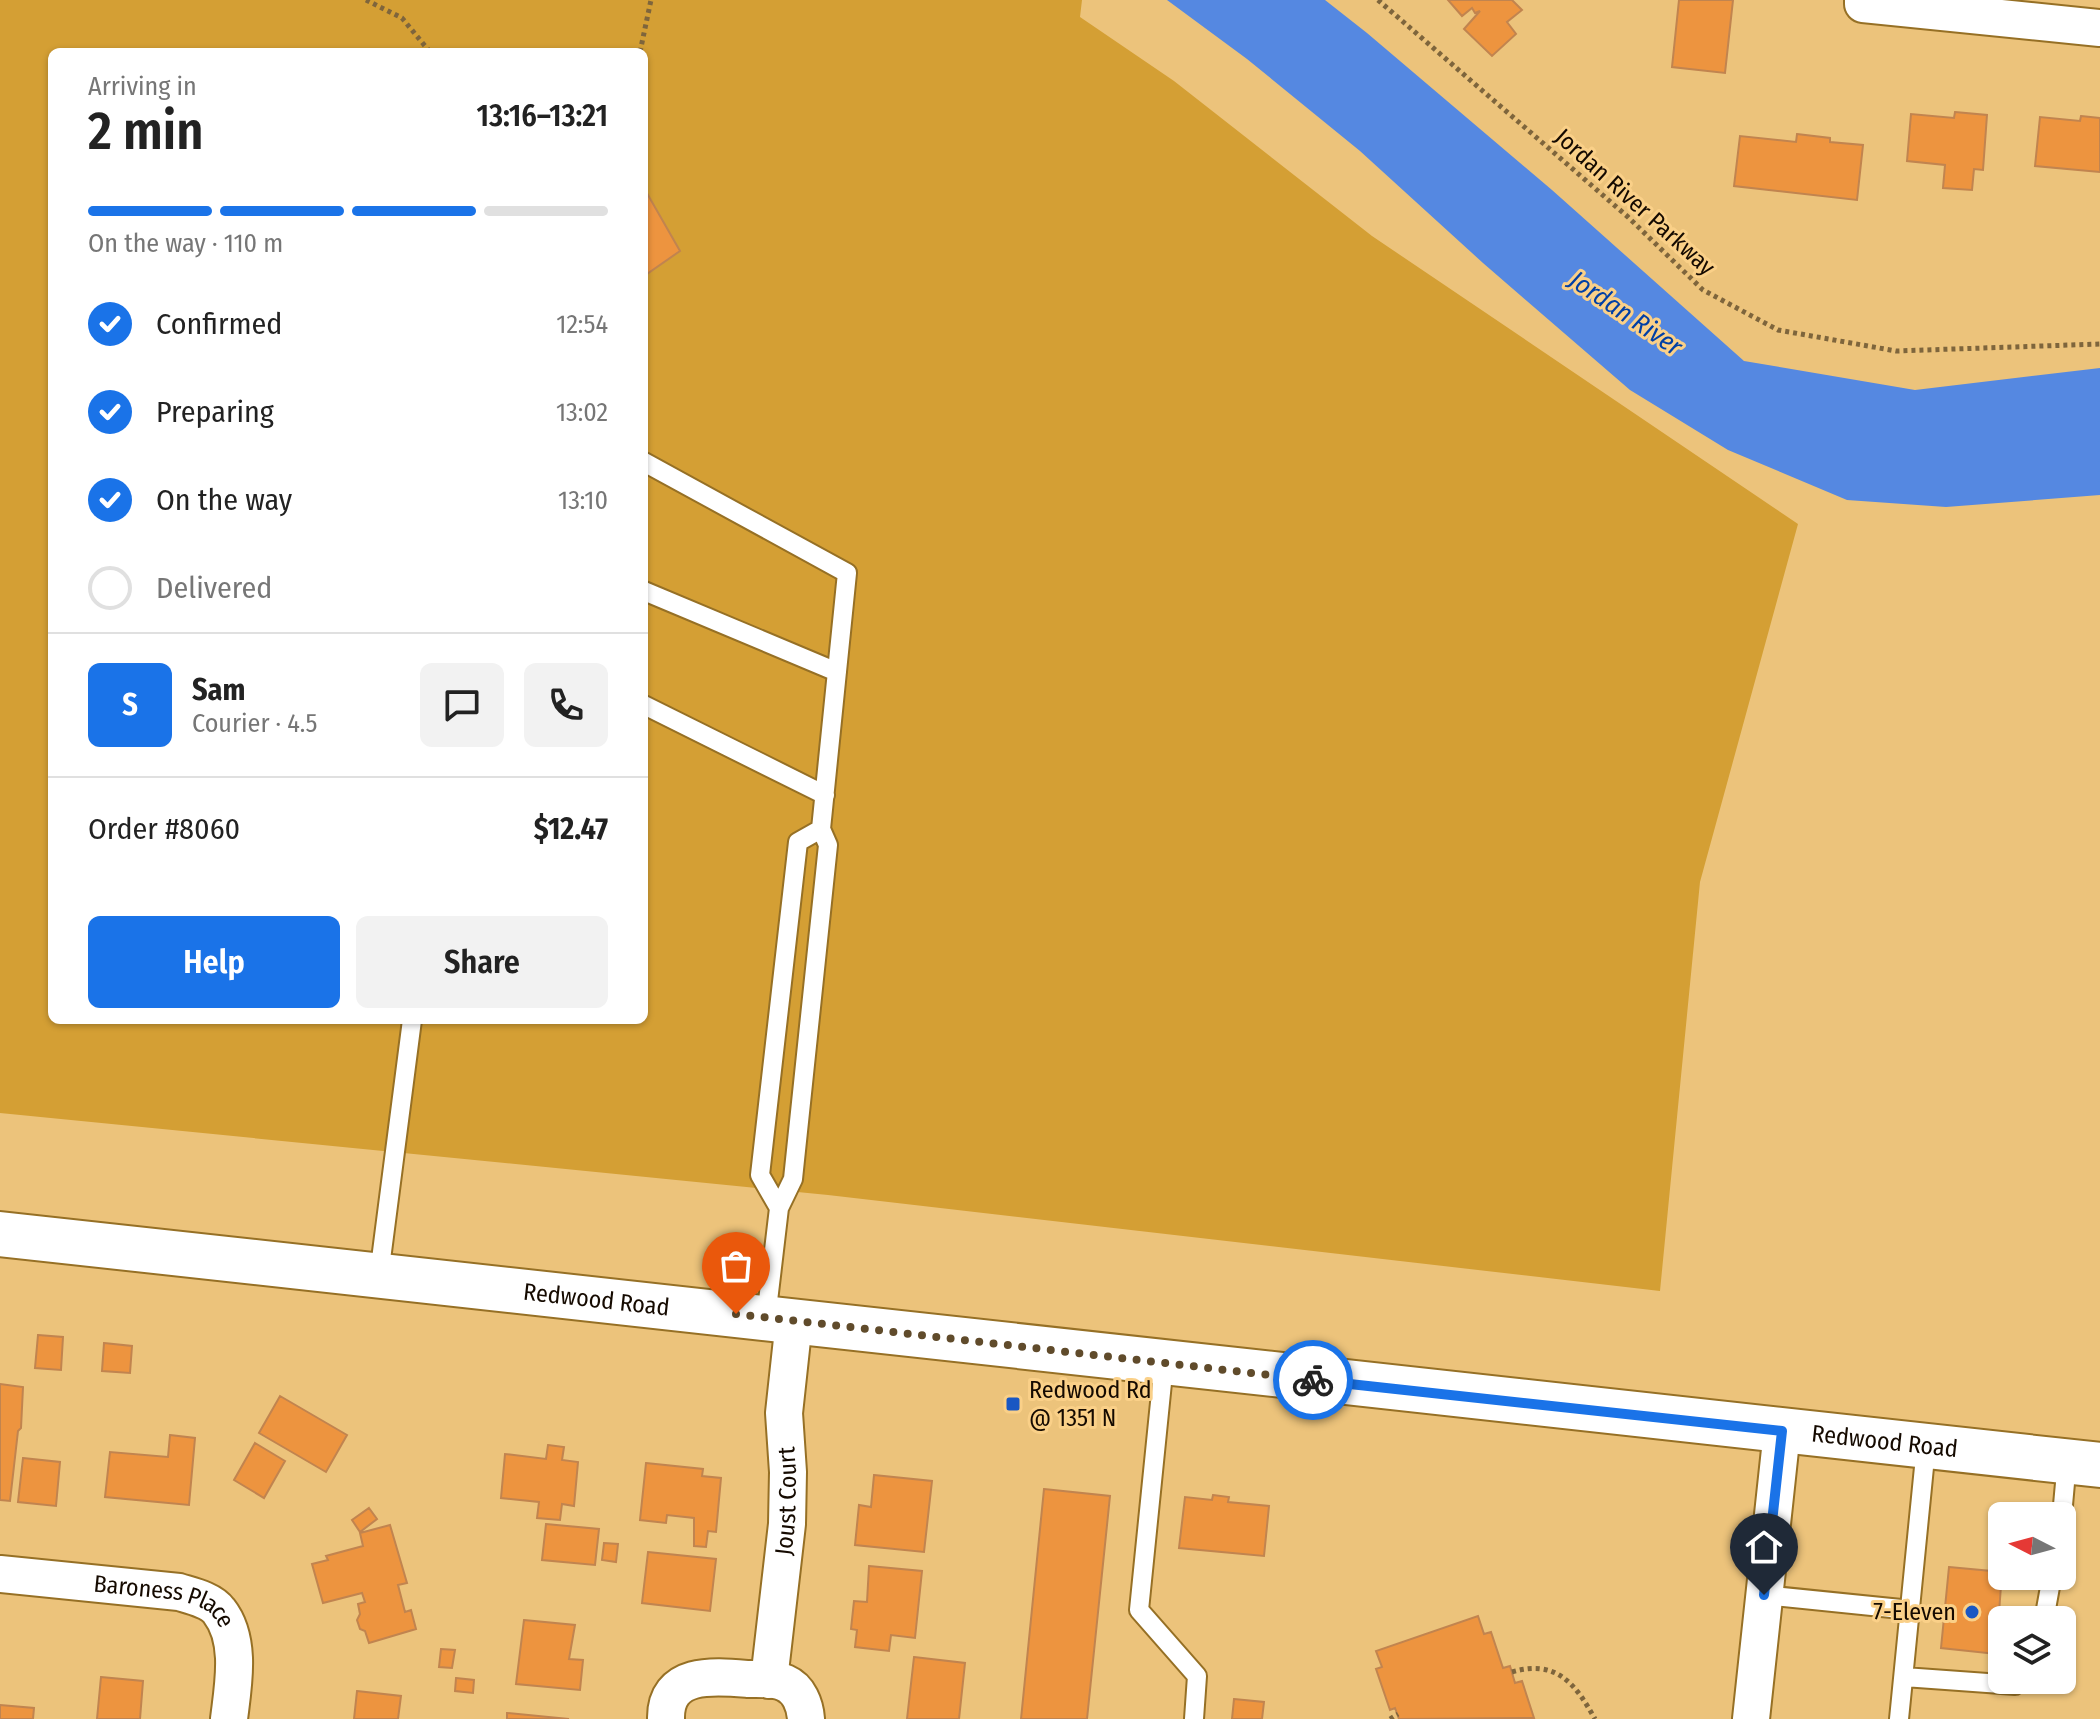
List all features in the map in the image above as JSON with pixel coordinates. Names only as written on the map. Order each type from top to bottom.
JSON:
[{"type":"main road","name":"Redwood Road","points":[[0,1234],[2084,1463]]},
{"type":"street","points":[[1863,2],[2100,28]]},
{"type":"street","name":"Joust Court","points":[[769,1680],[787,1524],[788,1472],[780,1319]]},
{"type":"street","points":[[1751,1719],[1782,1431]]},
{"type":"street","name":"Baroness Place","points":[[0,1574],[179,1592],[206,1602],[219,1611],[232,1646],[234,1673],[229,1719]]},
{"type":"street","points":[[666,1719],[669,1698],[679,1687],[693,1679],[720,1677],[786,1683],[799,1694],[806,1719]]},
{"type":"lane","points":[[648,464],[847,573],[821,829],[828,845],[793,1179],[779,1208],[780,1319]]},
{"type":"lane","points":[[648,593],[837,672]]},
{"type":"lane","points":[[648,707],[825,795]]},
{"type":"lane","points":[[779,1208],[760,1175],[798,842],[821,829]]},
{"type":"lane","points":[[379,1275],[411,1024]]},
{"type":"lane","points":[[1164,1363],[1139,1610],[1197,1676],[1194,1719]]},
{"type":"lane","points":[[1899,1719],[1926,1447]]},
{"type":"lane","points":[[2068,1502],[2084,1463]]},
{"type":"lane","points":[[1764,1595],[1911,1610]]},
{"type":"lane","points":[[1904,1677],[1988,1683]]},
{"type":"path","points":[[366,0],[402,18],[427,48]]},
{"type":"path","points":[[641,48],[651,0]]},
{"type":"path","name":"Jordan River Parkway","points":[[1378,0],[1628,217],[1703,290],[1778,330],[1896,351],[2100,344]]},
{"type":"path","points":[[1512,1672],[1528,1667],[1542,1668],[1563,1677],[1581,1694],[1595,1719]]},
{"type":"path","points":[[1390,1719],[1398,1714]]},
{"type":"shaded area","points":[[0,0],[1082,0],[1080,17],[1174,81],[1372,236],[1798,524],[1700,882],[1660,1291],[828,1195],[0,1113]]},
{"type":"water","name":"Jordan River","points":[[1167,0],[1325,0],[1552,190],[1744,361],[1915,390],[2100,368],[2100,495],[1946,507],[1847,500],[1728,450],[1630,390],[1360,151],[1247,59]]},
{"type":"building","points":[[1448,0],[1512,0],[1522,10],[1507,22],[1516,34],[1492,56],[1464,29],[1480,11],[1475,13],[1472,8],[1462,16]]},
{"type":"building","points":[[1679,0],[1733,0],[1725,73],[1672,67]]},
{"type":"building","points":[[1955,112],[1987,115],[1983,170],[1974,169],[1972,190],[1943,188],[1945,165],[1907,161],[1911,114],[1954,118]]},
{"type":"building","points":[[2081,116],[2100,118],[2100,172],[2035,166],[2040,117],[2080,121]]},
{"type":"building","points":[[1797,134],[1830,138],[1830,142],[1863,145],[1857,200],[1734,186],[1740,136],[1796,142]]},
{"type":"building","points":[[648,195],[680,251],[648,273]]},
{"type":"building","points":[[38,1335],[63,1337],[61,1370],[35,1368]]},
{"type":"building","points":[[104,1343],[132,1346],[130,1373],[102,1371]]},
{"type":"building","points":[[0,1384],[23,1387],[21,1428],[18,1431],[10,1501],[0,1500]]},
{"type":"building","points":[[280,1396],[347,1435],[326,1472],[259,1433]]},
{"type":"building","points":[[170,1435],[195,1438],[189,1505],[105,1497],[110,1452],[168,1457]]},
{"type":"building","points":[[255,1443],[285,1461],[264,1498],[234,1480]]},
{"type":"building","points":[[548,1445],[564,1447],[562,1460],[578,1462],[574,1506],[562,1504],[560,1520],[537,1518],[539,1502],[501,1498],[505,1454],[546,1459]]},
{"type":"building","points":[[23,1458],[60,1462],[56,1506],[18,1502]]},
{"type":"building","points":[[646,1463],[703,1469],[702,1476],[721,1478],[716,1532],[708,1531],[706,1547],[694,1546],[694,1518],[667,1515],[666,1523],[640,1520]]},
{"type":"building","points":[[874,1475],[932,1481],[924,1552],[855,1545],[859,1505],[871,1507]]},
{"type":"building","points":[[1044,1489],[1110,1496],[1087,1719],[1021,1719]]},
{"type":"building","points":[[1213,1495],[1229,1497],[1228,1502],[1269,1506],[1264,1556],[1179,1548],[1185,1497],[1212,1500]]},
{"type":"building","points":[[369,1508],[377,1519],[360,1532],[352,1520]]},
{"type":"building","points":[[546,1524],[599,1529],[595,1565],[542,1560]]},
{"type":"building","points":[[390,1525],[407,1583],[398,1585],[405,1612],[411,1610],[416,1629],[369,1643],[357,1620],[360,1614],[358,1604],[365,1602],[362,1593],[323,1603],[312,1564],[328,1560],[326,1556],[363,1546],[360,1533]]},
{"type":"building","points":[[604,1543],[618,1544],[616,1562],[602,1560]]},
{"type":"building","points":[[648,1552],[716,1559],[710,1611],[642,1603]]},
{"type":"building","points":[[869,1566],[922,1571],[915,1638],[891,1635],[889,1651],[855,1647],[857,1630],[851,1629],[854,1601],[867,1602]]},
{"type":"building","name":"7-Eleven","points":[[1949,1567],[1988,1571],[1988,1590],[2001,1590],[2000,1606],[1988,1606],[1988,1653],[1941,1648]]},
{"type":"building","points":[[1478,1616],[1484,1634],[1491,1632],[1503,1668],[1510,1666],[1515,1683],[1522,1681],[1534,1718],[1399,1719],[1395,1708],[1390,1710],[1376,1669],[1382,1667],[1376,1651]]},
{"type":"building","points":[[524,1620],[575,1625],[569,1659],[583,1660],[580,1690],[516,1684]]},
{"type":"building","points":[[441,1649],[455,1650],[452,1668],[439,1667]]},
{"type":"building","points":[[914,1657],[965,1663],[959,1719],[907,1719]]},
{"type":"building","points":[[101,1677],[143,1681],[140,1719],[97,1719]]},
{"type":"building","points":[[456,1678],[474,1680],[473,1693],[455,1691]]},
{"type":"building","points":[[357,1691],[401,1696],[398,1719],[354,1719]]},
{"type":"building","points":[[1234,1699],[1264,1702],[1262,1719],[1232,1719]]},
{"type":"building","points":[[0,1705],[34,1708],[33,1719],[0,1719]]},
{"type":"building","points":[[507,1713],[569,1719],[507,1719]]},
{"type":"way so far","points":[[736,1314],[1313,1380]]},
{"type":"place","name":"Redwood Rd @ 1351 N","points":[[1013,1404]]},
{"type":"place","name":"7-Eleven","points":[[1972,1612]]},
{"type":"route","points":[[1313,1380],[1782,1431],[1764,1595]]}]
